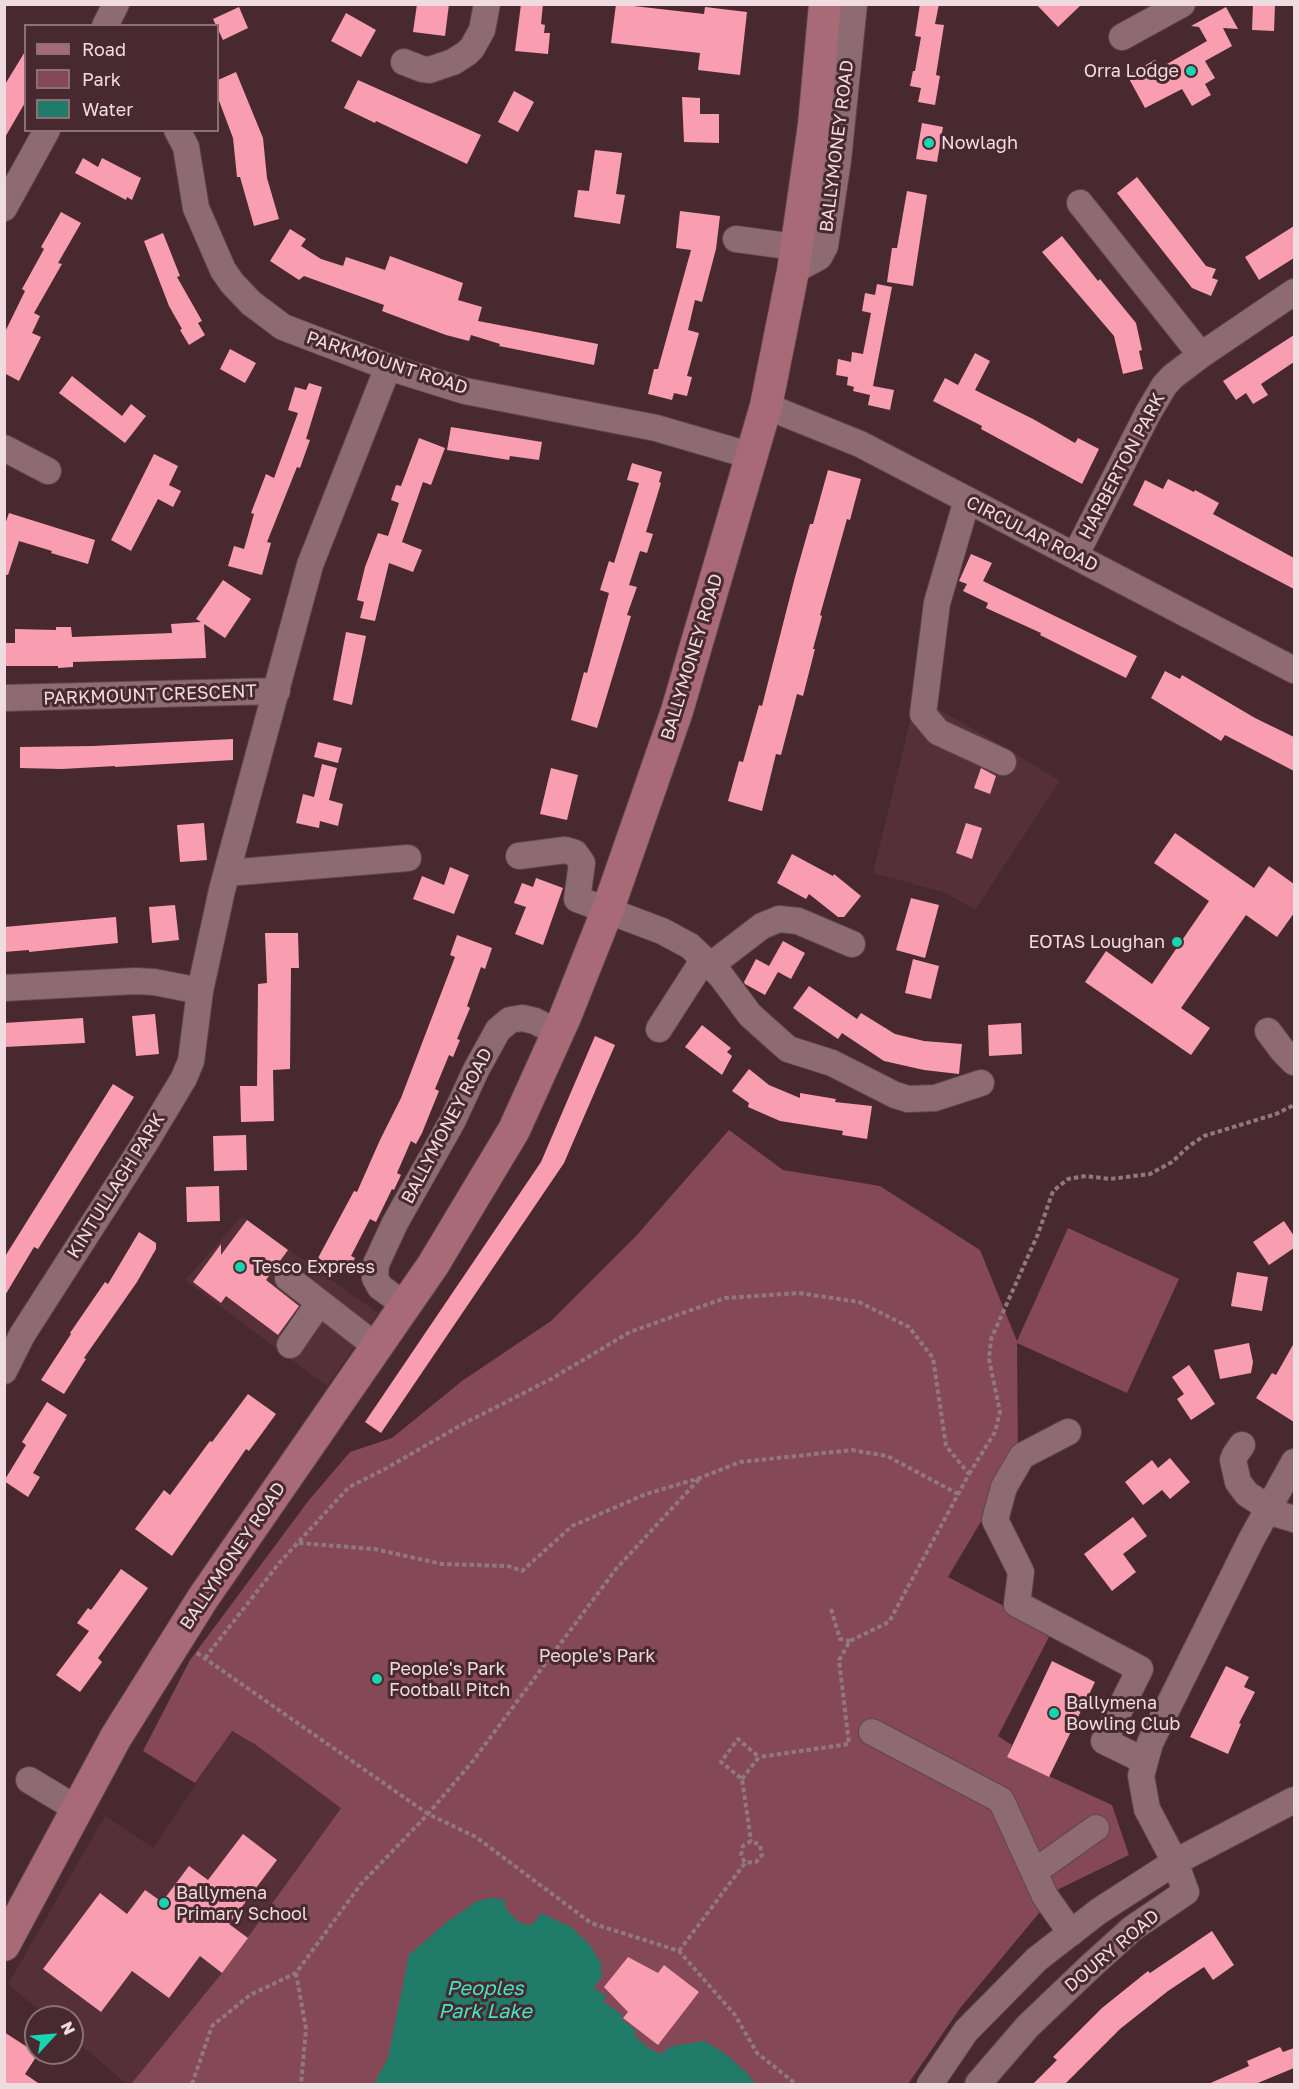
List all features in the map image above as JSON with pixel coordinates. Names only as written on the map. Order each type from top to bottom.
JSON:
[{"type":"main road","name":"BALLYMONEY ROAD","points":[[4,1945],[116,1737],[203,1598],[433,1265],[514,1130],[558,1033],[608,909],[677,711],[766,406],[794,259],[814,125],[825,4]]},
{"type":"street","points":[[106,24],[116,4]]},
{"type":"street","points":[[404,62],[422,69],[429,69],[453,62],[467,53],[482,30],[486,4]]},
{"type":"street","name":"BALLYMONEY ROAD","points":[[794,259],[819,257],[825,246],[838,160],[854,4]]},
{"type":"street","points":[[1122,37],[1182,4]]},
{"type":"street","points":[[4,208],[46,132]]},
{"type":"street","name":"PARKMOUNT ROAD","points":[[178,132],[186,147],[196,208],[223,270],[241,293],[261,312],[283,327],[388,367],[465,391],[656,428],[752,456]]},
{"type":"street","points":[[1080,203],[1201,355]]},
{"type":"street","points":[[736,239],[794,259]]},
{"type":"street","name":"HARBERTON PARK","points":[[1075,556],[1159,394],[1172,377],[1294,292]]},
{"type":"street","name":"PARKMOUNT CRESCENT","points":[[4,698],[277,691],[310,566],[388,367]]},
{"type":"street","name":"CIRCULAR ROAD","points":[[766,406],[860,444],[1294,670]]},
{"type":"street","points":[[4,448],[48,471]]},
{"type":"street","points":[[967,500],[937,603],[923,714],[938,732],[1003,762]]},
{"type":"street","name":"KINTULLAGH PARK","points":[[4,1371],[22,1335],[145,1143],[184,1078],[191,1061],[200,991],[224,881],[277,691]]},
{"type":"street","points":[[519,856],[565,850],[575,853],[580,857],[582,863],[576,899],[608,909],[690,946],[708,962],[750,1015],[788,1049],[832,1063],[908,1099],[935,1098],[981,1083]]},
{"type":"street","points":[[224,881],[408,858]]},
{"type":"street","points":[[659,1029],[708,962],[762,926],[779,919],[798,921],[852,944]]},
{"type":"street","points":[[4,988],[120,981],[154,982],[200,991]]},
{"type":"street","name":"BALLYMONEY ROAD","points":[[405,1305],[380,1287],[375,1278],[376,1264],[395,1224],[453,1120],[492,1040],[503,1025],[516,1018],[535,1021],[558,1033]]},
{"type":"street","points":[[1268,1031],[1294,1062]]},
{"type":"street","points":[[288,1278],[377,1347]]},
{"type":"street","points":[[290,1345],[319,1303]]},
{"type":"street","points":[[1068,1432],[1022,1456],[1005,1487],[995,1520],[1021,1572],[1017,1604],[1140,1669],[1104,1741],[1145,1761]]},
{"type":"street","points":[[1242,1445],[1233,1460],[1238,1482],[1247,1494],[1268,1510],[1294,1519]]},
{"type":"street","points":[[1175,1862],[1148,1809],[1141,1776],[1150,1743],[1251,1540],[1294,1462]]},
{"type":"street","points":[[872,1732],[1000,1800],[1046,1896],[1071,1933]]},
{"type":"street","points":[[29,1780],[76,1812]]},
{"type":"street","points":[[930,2085],[966,2031],[1037,1959],[1099,1911],[1175,1862],[1294,1800]]},
{"type":"street","points":[[1034,1872],[1096,1828]]},
{"type":"street","name":"DOURY ROAD","points":[[978,2085],[1028,2026],[1092,1965],[1133,1928],[1186,1892],[1175,1862]]},
{"type":"path","points":[[742,1779],[759,1757],[849,1744],[839,1660],[850,1641],[889,1622],[994,1432],[1000,1413],[989,1359],[991,1339],[1038,1233],[1053,1191],[1068,1179],[1086,1176],[1110,1179],[1150,1174],[1172,1162],[1204,1136],[1276,1114],[1294,1105]]},
{"type":"path","points":[[205,1658],[280,1562],[349,1487],[461,1425],[551,1379],[630,1332],[725,1298],[799,1293],[859,1302],[909,1328],[933,1358],[946,1446],[969,1474]]},
{"type":"path","points":[[298,1543],[374,1549],[442,1564],[508,1566],[522,1571],[572,1526],[646,1494],[700,1478],[740,1462],[852,1450],[887,1456],[958,1494]]},
{"type":"path","points":[[192,2085],[212,2026],[250,1995],[296,1973],[361,1884],[428,1814],[472,1762],[616,1569],[700,1478]]},
{"type":"path","points":[[831,1609],[840,1638],[850,1641]]},
{"type":"path","points":[[177,1640],[428,1814],[476,1837],[591,1923],[679,1951],[735,2014],[757,2053],[796,2085]]},
{"type":"path","points":[[751,1842],[742,1779],[721,1762],[738,1739],[759,1757]]},
{"type":"path","points":[[679,1951],[745,1863],[756,1862],[762,1855],[760,1845],[751,1842],[743,1846],[741,1855],[745,1863]]},
{"type":"path","points":[[296,1973],[306,2029],[301,2085]]},
{"type":"shaded area","points":[[916,697],[1060,781],[975,910],[946,893],[873,873]]},
{"type":"shaded area","points":[[242,1216],[378,1313],[327,1386],[185,1280]]},
{"type":"shaded area","name":"Ballymena Primary School","points":[[231,1731],[256,1745],[341,1807],[222,1973],[131,2084],[127,2084],[84,2048],[84,2005],[33,2005],[8,1984],[105,1816],[153,1848]]},
{"type":"green space","name":"People's Park","points":[[729,1130],[783,1170],[880,1186],[980,1250],[1017,1341],[1068,1228],[1179,1279],[1127,1393],[1017,1343],[1018,1459],[948,1577],[1052,1631],[998,1736],[1012,1745],[1007,1757],[1112,1805],[1129,1855],[1059,1889],[961,2007],[908,2084],[131,2084],[222,1973],[341,1808],[256,1745],[232,1731],[195,1783],[143,1751],[190,1660],[309,1500],[350,1452],[392,1438],[462,1381],[551,1321],[636,1236]]},
{"type":"water","name":"Peoples Park Lake","points":[[491,1898],[505,1900],[505,1908],[520,1923],[532,1925],[541,1913],[571,1927],[589,1944],[602,1965],[600,1970],[603,1974],[594,1988],[607,1997],[603,2001],[622,2015],[621,2018],[636,2031],[634,2036],[649,2048],[660,2054],[672,2046],[704,2041],[723,2052],[758,2084],[374,2084],[388,2058],[409,1955],[446,1923],[477,1901]]},
{"type":"building","points":[[417,4],[449,4],[445,36],[413,32]]},
{"type":"building","points":[[521,4],[543,4],[541,24],[545,25],[544,33],[550,33],[548,54],[515,51]]},
{"type":"building","points":[[616,4],[704,14],[705,7],[747,12],[740,75],[698,70],[700,53],[611,43]]},
{"type":"building","points":[[920,4],[939,4],[935,24],[944,25],[936,75],[940,76],[935,105],[918,102],[921,88],[910,86],[921,37],[915,36]]},
{"type":"building","points":[[1036,4],[1082,4],[1058,27]]},
{"type":"building","points":[[1253,4],[1275,4],[1274,31],[1252,30]]},
{"type":"building","points":[[239,7],[248,28],[223,40],[219,32],[219,24],[215,24],[213,19]]},
{"type":"building","points":[[1226,7],[1238,29],[1223,28],[1232,46],[1205,61],[1215,78],[1205,84],[1211,95],[1192,106],[1182,89],[1145,108],[1127,75],[1155,60],[1160,68],[1207,41],[1199,27],[1191,26]]},
{"type":"building","points":[[346,13],[376,30],[361,57],[331,41]]},
{"type":"building","points":[[24,53],[24,104],[4,139],[4,86]]},
{"type":"building","points":[[236,72],[263,138],[267,178],[279,219],[254,226],[240,177],[237,177],[233,138],[219,101],[219,80]]},
{"type":"building","points":[[358,80],[481,135],[467,164],[344,108]]},
{"type":"building","points":[[514,91],[534,102],[518,132],[498,122]]},
{"type":"building","points":[[682,97],[700,98],[700,114],[719,114],[719,143],[684,142]]},
{"type":"building","name":"Nowlagh","points":[[922,123],[943,127],[937,162],[916,159]]},
{"type":"building","points":[[595,150],[622,153],[616,194],[625,195],[620,224],[574,217],[578,190],[589,191]]},
{"type":"building","points":[[83,158],[98,167],[102,158],[141,178],[132,200],[127,197],[126,200],[75,173]]},
{"type":"building","points":[[1137,177],[1206,266],[1216,269],[1212,278],[1218,280],[1211,296],[1192,288],[1117,193]]},
{"type":"building","points":[[907,191],[927,195],[913,286],[887,282],[892,248],[897,248]]},
{"type":"building","points":[[680,211],[720,216],[716,249],[702,302],[695,300],[688,330],[699,333],[687,376],[692,377],[687,396],[674,393],[672,400],[648,394],[654,369],[658,369],[691,250],[676,248]]},
{"type":"building","points":[[61,212],[81,223],[58,263],[62,264],[34,313],[40,316],[32,333],[41,337],[19,381],[4,373],[4,334],[25,291],[22,289],[44,249],[41,247]]},
{"type":"building","points":[[1294,226],[1294,258],[1259,280],[1245,257]]},
{"type":"building","points":[[290,229],[306,239],[301,246],[321,259],[343,266],[346,257],[385,270],[390,256],[463,283],[458,300],[482,307],[478,321],[598,344],[594,365],[499,346],[500,344],[471,335],[469,341],[446,335],[382,311],[384,305],[304,276],[299,280],[270,261]]},
{"type":"building","points":[[163,233],[180,276],[177,277],[202,321],[198,323],[205,335],[189,345],[169,306],[144,241]]},
{"type":"building","points":[[1062,236],[1136,323],[1142,350],[1139,351],[1143,369],[1123,374],[1114,336],[1042,252]]},
{"type":"building","points":[[877,284],[892,287],[873,386],[894,390],[890,410],[868,405],[870,395],[853,391],[854,387],[847,385],[848,377],[836,375],[838,359],[851,362],[852,352],[863,354],[871,313],[862,311],[865,293],[875,295]]},
{"type":"building","points":[[1294,335],[1294,362],[1261,384],[1268,395],[1253,404],[1246,393],[1236,400],[1223,381]]},
{"type":"building","points":[[230,349],[256,363],[245,383],[220,369]]},
{"type":"building","points":[[975,353],[990,361],[975,390],[1075,443],[1078,438],[1099,449],[1082,484],[981,429],[982,426],[933,401],[945,378],[958,385]]},
{"type":"building","points":[[72,376],[122,416],[131,404],[146,416],[125,443],[59,393]]},
{"type":"building","points":[[309,383],[322,387],[306,439],[310,440],[267,542],[271,543],[262,575],[228,566],[234,546],[244,549],[254,514],[251,513],[266,474],[274,478],[298,413],[288,410],[295,387],[306,390]]},
{"type":"building","points":[[451,427],[542,442],[539,460],[510,456],[509,460],[447,450]]},
{"type":"building","points":[[419,438],[445,448],[431,485],[423,482],[402,542],[422,550],[413,572],[389,563],[375,621],[360,618],[364,602],[357,600],[365,567],[378,533],[388,536],[399,503],[391,500],[396,485],[401,486]]},
{"type":"building","points":[[154,454],[178,466],[169,485],[181,491],[173,507],[158,499],[131,551],[111,540]]},
{"type":"building","points":[[632,463],[662,472],[659,482],[661,483],[646,532],[653,534],[647,553],[640,551],[629,585],[637,587],[627,615],[631,616],[597,728],[571,720],[584,672],[587,673],[609,593],[600,590],[609,561],[614,563],[639,483],[627,480]]},
{"type":"building","points":[[828,470],[861,479],[850,520],[847,519],[820,615],[822,616],[803,696],[797,694],[781,755],[776,754],[762,811],[728,801],[739,761],[743,762],[759,705],[762,706],[795,577]]},
{"type":"building","points":[[1168,479],[1219,503],[1213,514],[1294,558],[1294,589],[1133,505],[1145,480],[1163,489]]},
{"type":"building","points":[[9,513],[95,540],[88,564],[19,541],[8,575],[4,574],[4,527]]},
{"type":"building","points":[[971,554],[992,563],[983,581],[1137,656],[1126,678],[1040,635],[1041,633],[986,608],[988,603],[963,591],[967,584],[959,581]]},
{"type":"building","points":[[223,580],[251,599],[225,638],[204,624],[206,658],[73,662],[73,667],[58,668],[58,666],[5,666],[5,643],[15,643],[15,629],[56,630],[56,627],[71,627],[72,637],[172,633],[171,624],[201,622],[196,619]]},
{"type":"building","points":[[346,632],[366,636],[352,705],[333,700]]},
{"type":"building","points":[[1165,671],[1180,679],[1182,675],[1255,718],[1294,737],[1294,771],[1225,735],[1221,741],[1151,698]]},
{"type":"building","points":[[233,739],[233,760],[62,769],[20,768],[20,747]]},
{"type":"building","points":[[318,742],[342,748],[338,763],[314,757]]},
{"type":"building","points":[[322,764],[337,768],[329,800],[343,804],[338,826],[320,821],[319,828],[296,823],[303,794],[314,797]]},
{"type":"building","points":[[551,768],[578,775],[567,820],[540,814]]},
{"type":"building","points":[[981,768],[996,776],[990,794],[974,788]]},
{"type":"building","points":[[204,823],[207,860],[180,862],[177,825]]},
{"type":"building","points":[[966,823],[982,828],[972,859],[956,853]]},
{"type":"building","points":[[1175,833],[1254,888],[1269,866],[1294,884],[1294,913],[1277,937],[1246,915],[1181,1008],[1210,1028],[1191,1055],[1085,982],[1106,951],[1152,984],[1209,901],[1154,863]]},
{"type":"building","points":[[792,854],[833,876],[834,874],[861,896],[844,917],[838,917],[809,894],[806,899],[777,883]]},
{"type":"building","points":[[450,867],[469,875],[454,914],[413,899],[422,876],[444,885]]},
{"type":"building","points":[[536,878],[563,888],[543,945],[515,934],[526,907],[514,903],[522,883],[533,887]]},
{"type":"building","points":[[911,898],[939,905],[925,958],[896,950]]},
{"type":"building","points":[[175,905],[179,940],[152,943],[149,907]]},
{"type":"building","points":[[116,917],[118,943],[29,952],[29,950],[4,952],[4,927]]},
{"type":"building","points":[[265,933],[298,933],[299,968],[291,968],[290,1069],[273,1070],[274,1121],[241,1122],[240,1086],[257,1086],[258,984],[267,983]]},
{"type":"building","points":[[457,935],[492,948],[485,969],[481,967],[467,1006],[470,1008],[457,1039],[460,1040],[453,1057],[449,1055],[435,1089],[439,1091],[422,1133],[416,1144],[411,1141],[397,1173],[401,1175],[394,1190],[392,1189],[376,1222],[370,1219],[351,1256],[355,1258],[347,1274],[318,1258],[354,1191],[357,1192],[401,1098],[455,957],[450,955]]},
{"type":"building","points":[[783,941],[805,953],[791,979],[778,972],[765,995],[745,984],[756,959],[769,966]]},
{"type":"building","points":[[913,959],[939,966],[931,999],[905,993]]},
{"type":"building","points":[[809,986],[857,1019],[861,1013],[895,1034],[924,1041],[962,1044],[959,1074],[924,1070],[884,1061],[842,1033],[838,1039],[793,1008]]},
{"type":"building","points":[[155,1014],[159,1054],[136,1056],[132,1016]]},
{"type":"building","points":[[83,1018],[85,1043],[4,1047],[4,1023]]},
{"type":"building","points":[[1021,1023],[1022,1054],[989,1056],[988,1025]]},
{"type":"building","points":[[702,1025],[731,1048],[727,1052],[732,1056],[722,1075],[685,1047]]},
{"type":"building","points":[[595,1036],[615,1045],[564,1163],[381,1433],[365,1422],[541,1162]]},
{"type":"building","points":[[749,1069],[769,1085],[800,1098],[800,1093],[836,1099],[835,1102],[872,1106],[867,1139],[842,1135],[843,1131],[780,1121],[748,1107],[749,1103],[732,1091]]},
{"type":"building","points":[[113,1084],[134,1097],[38,1249],[34,1247],[4,1297],[4,1258]]},
{"type":"building","points":[[246,1135],[247,1170],[214,1171],[213,1136]]},
{"type":"building","points":[[219,1186],[220,1221],[187,1222],[186,1187]]},
{"type":"building","name":"Tesco Express","points":[[247,1220],[288,1250],[266,1280],[299,1306],[278,1335],[226,1296],[221,1303],[193,1282],[221,1244],[221,1255]]},
{"type":"building","points":[[1284,1221],[1294,1236],[1294,1248],[1269,1265],[1253,1242]]},
{"type":"building","points":[[139,1232],[156,1243],[156,1249],[137,1282],[84,1358],[86,1359],[64,1394],[41,1380],[105,1282],[108,1284]]},
{"type":"building","points":[[1237,1272],[1268,1277],[1262,1311],[1231,1306]]},
{"type":"building","points":[[1249,1343],[1253,1362],[1251,1373],[1220,1379],[1214,1350]]},
{"type":"building","points":[[1294,1343],[1294,1422],[1256,1398],[1272,1373],[1276,1375]]},
{"type":"building","points":[[1189,1365],[1215,1404],[1191,1420],[1177,1399],[1184,1394],[1172,1377]]},
{"type":"building","points":[[248,1394],[276,1414],[249,1451],[246,1449],[172,1556],[135,1529],[164,1490],[170,1495]]},
{"type":"building","points":[[47,1402],[67,1415],[33,1473],[40,1477],[28,1497],[4,1481],[26,1445],[22,1442]]},
{"type":"building","points":[[1170,1458],[1190,1482],[1170,1499],[1162,1490],[1143,1505],[1125,1482],[1152,1460],[1158,1468]]},
{"type":"building","points":[[1133,1517],[1147,1536],[1123,1554],[1136,1572],[1112,1591],[1084,1554]]},
{"type":"building","points":[[121,1569],[148,1588],[98,1658],[102,1662],[80,1692],[56,1675],[89,1631],[77,1623],[88,1608],[91,1610]]},
{"type":"building","name":"Ballymena Bowling Club","points":[[1052,1661],[1095,1682],[1049,1777],[1007,1757]]},
{"type":"building","points":[[1226,1666],[1249,1677],[1244,1687],[1255,1692],[1239,1723],[1241,1724],[1228,1754],[1190,1737]]},
{"type":"building","points":[[243,1834],[277,1860],[229,1924],[248,1938],[222,1973],[200,1956],[169,1998],[132,1971],[101,2012],[43,1969],[100,1893],[127,1914],[145,1890],[162,1902],[189,1866],[208,1880]]},
{"type":"building","points":[[1212,1931],[1234,1965],[1213,1980],[1204,1967],[1168,1991],[1120,2029],[1064,2085],[1032,2085],[1057,2060],[1053,2057],[1102,2008],[1148,1971],[1150,1973]]},
{"type":"building","points":[[628,1957],[658,1973],[664,1965],[699,1992],[658,2045],[623,2018],[628,2012],[604,1987]]},
{"type":"building","points":[[4,2032],[24,2045],[24,2065],[31,2065],[25,2074],[41,2085],[4,2085]]},
{"type":"building","points":[[1280,2047],[1283,2052],[1294,2048],[1294,2068],[1253,2085],[1206,2085],[1249,2066],[1247,2061]]},
{"type":"place","name":"Orra Lodge","points":[[1191,71]]},
{"type":"place","name":"Nowlagh","points":[[929,143]]},
{"type":"place","name":"EOTAS Loughan","points":[[1177,942]]},
{"type":"place","name":"Tesco Express","points":[[240,1267]]},
{"type":"place","name":"People's Park Football Pitch","points":[[377,1679]]},
{"type":"place","name":"Ballymena Bowling Club","points":[[1054,1713]]},
{"type":"place","name":"Ballymena Primary School","points":[[164,1903]]}]
